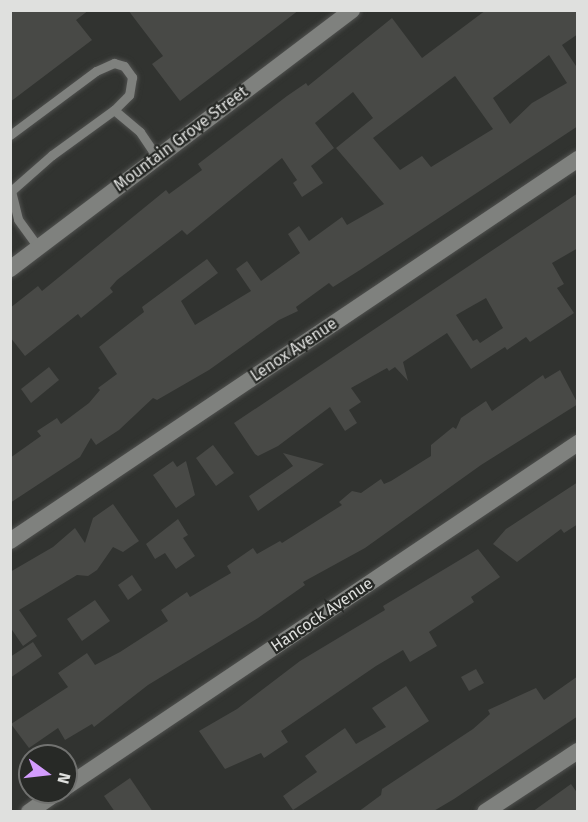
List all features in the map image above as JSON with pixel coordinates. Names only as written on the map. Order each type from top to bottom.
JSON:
[{"type":"street","name":"Mountain Grove Street","points":[[10,269],[352,10]]},
{"type":"street","name":"Lenox Avenue","points":[[10,541],[578,159]]},
{"type":"street","name":"Hancock Avenue","points":[[78,779],[578,443]]},
{"type":"street","points":[[485,812],[578,751]]},
{"type":"lane","points":[[10,135],[96,70],[114,63],[124,66],[132,77],[129,95],[114,110],[52,155],[11,191],[18,219],[39,248]]},
{"type":"lane","points":[[114,110],[140,132],[157,157]]},
{"type":"building","points":[[10,10],[89,10],[76,20],[92,40],[10,102]]},
{"type":"building","points":[[128,10],[299,10],[180,101],[152,64],[163,56]]},
{"type":"building","points":[[486,10],[578,10],[578,34],[562,45],[578,69],[578,126],[360,270],[333,287],[329,283],[296,307],[298,311],[279,320],[209,370],[157,400],[153,398],[119,430],[96,445],[91,438],[80,457],[10,503],[10,458],[41,436],[37,431],[57,418],[61,424],[89,403],[100,390],[98,388],[117,374],[99,347],[144,312],[142,307],[207,259],[218,273],[181,301],[195,325],[251,291],[236,269],[247,261],[261,281],[300,253],[288,234],[299,226],[309,241],[342,217],[347,225],[384,204],[336,148],[373,118],[353,92],[315,123],[334,148],[311,166],[323,183],[302,197],[293,183],[297,180],[282,158],[187,235],[182,230],[117,280],[110,288],[113,292],[81,318],[78,314],[25,356],[10,337],[10,308],[38,286],[42,291],[166,190],[169,194],[202,170],[198,164],[287,96],[306,83],[308,86],[392,18],[422,58]],"holes":[[[549,55],[567,83],[532,103],[510,124],[493,98]],[[455,76],[493,129],[431,167],[422,156],[400,170],[373,138]]]},
{"type":"building","points":[[578,193],[578,248],[552,263],[564,284],[557,288],[574,313],[530,342],[526,337],[507,350],[505,347],[471,369],[447,333],[403,362],[408,381],[395,367],[389,371],[387,368],[351,388],[361,402],[349,410],[357,423],[345,431],[330,407],[278,446],[258,456],[234,423]],"holes":[[[486,298],[503,328],[480,343],[477,339],[473,341],[456,315]]]},
{"type":"building","points":[[49,367],[59,380],[31,403],[21,389]]},
{"type":"building","points":[[560,370],[578,404],[481,465],[365,548],[303,582],[305,585],[258,618],[148,685],[94,727],[92,724],[65,740],[58,728],[35,744],[26,744],[11,724],[68,687],[58,673],[87,653],[95,665],[120,652],[168,621],[161,610],[187,592],[190,597],[231,573],[227,566],[253,548],[257,554],[280,541],[282,543],[342,505],[339,502],[352,491],[361,493],[381,479],[384,484],[391,481],[431,456],[431,445],[453,427],[456,429],[461,418],[486,401],[492,411],[543,375],[545,379]]},
{"type":"building","points":[[213,445],[234,473],[216,486],[196,458]]},
{"type":"building","points":[[283,453],[324,464],[258,511],[249,496],[293,466]]},
{"type":"building","points":[[173,461],[177,467],[186,461],[195,495],[176,508],[153,475]]},
{"type":"building","points":[[578,482],[578,524],[564,533],[561,529],[517,562],[493,544],[506,529]]},
{"type":"building","points":[[113,504],[139,541],[123,552],[113,547],[97,570],[88,576],[77,575],[19,610],[37,636],[23,646],[10,627],[10,572],[53,547],[75,528],[85,543],[93,518]]},
{"type":"building","points":[[178,519],[188,535],[183,538],[195,556],[176,569],[165,553],[155,559],[146,544]]},
{"type":"building","points":[[478,549],[500,577],[471,597],[474,602],[429,632],[437,646],[410,662],[403,650],[281,731],[288,742],[264,758],[261,753],[225,769],[199,731],[237,709],[300,661],[385,610],[383,606]]},
{"type":"building","points":[[132,575],[142,590],[128,600],[118,585]]},
{"type":"building","points":[[95,600],[110,621],[82,641],[67,619]]},
{"type":"building","points":[[33,642],[42,656],[10,678],[10,657]]},
{"type":"building","points":[[476,669],[484,683],[469,691],[461,677]]},
{"type":"building","points":[[578,676],[578,716],[454,799],[432,812],[358,812],[381,795],[382,789],[473,729],[490,714],[488,710],[536,688],[544,700]]},
{"type":"building","points":[[406,686],[429,721],[293,810],[283,796],[317,772],[305,756],[345,728],[356,744],[386,727],[372,708]]},
{"type":"building","points":[[130,778],[153,812],[115,812],[104,796]]},
{"type":"building","points":[[571,784],[578,794],[578,812],[532,812]]}]
